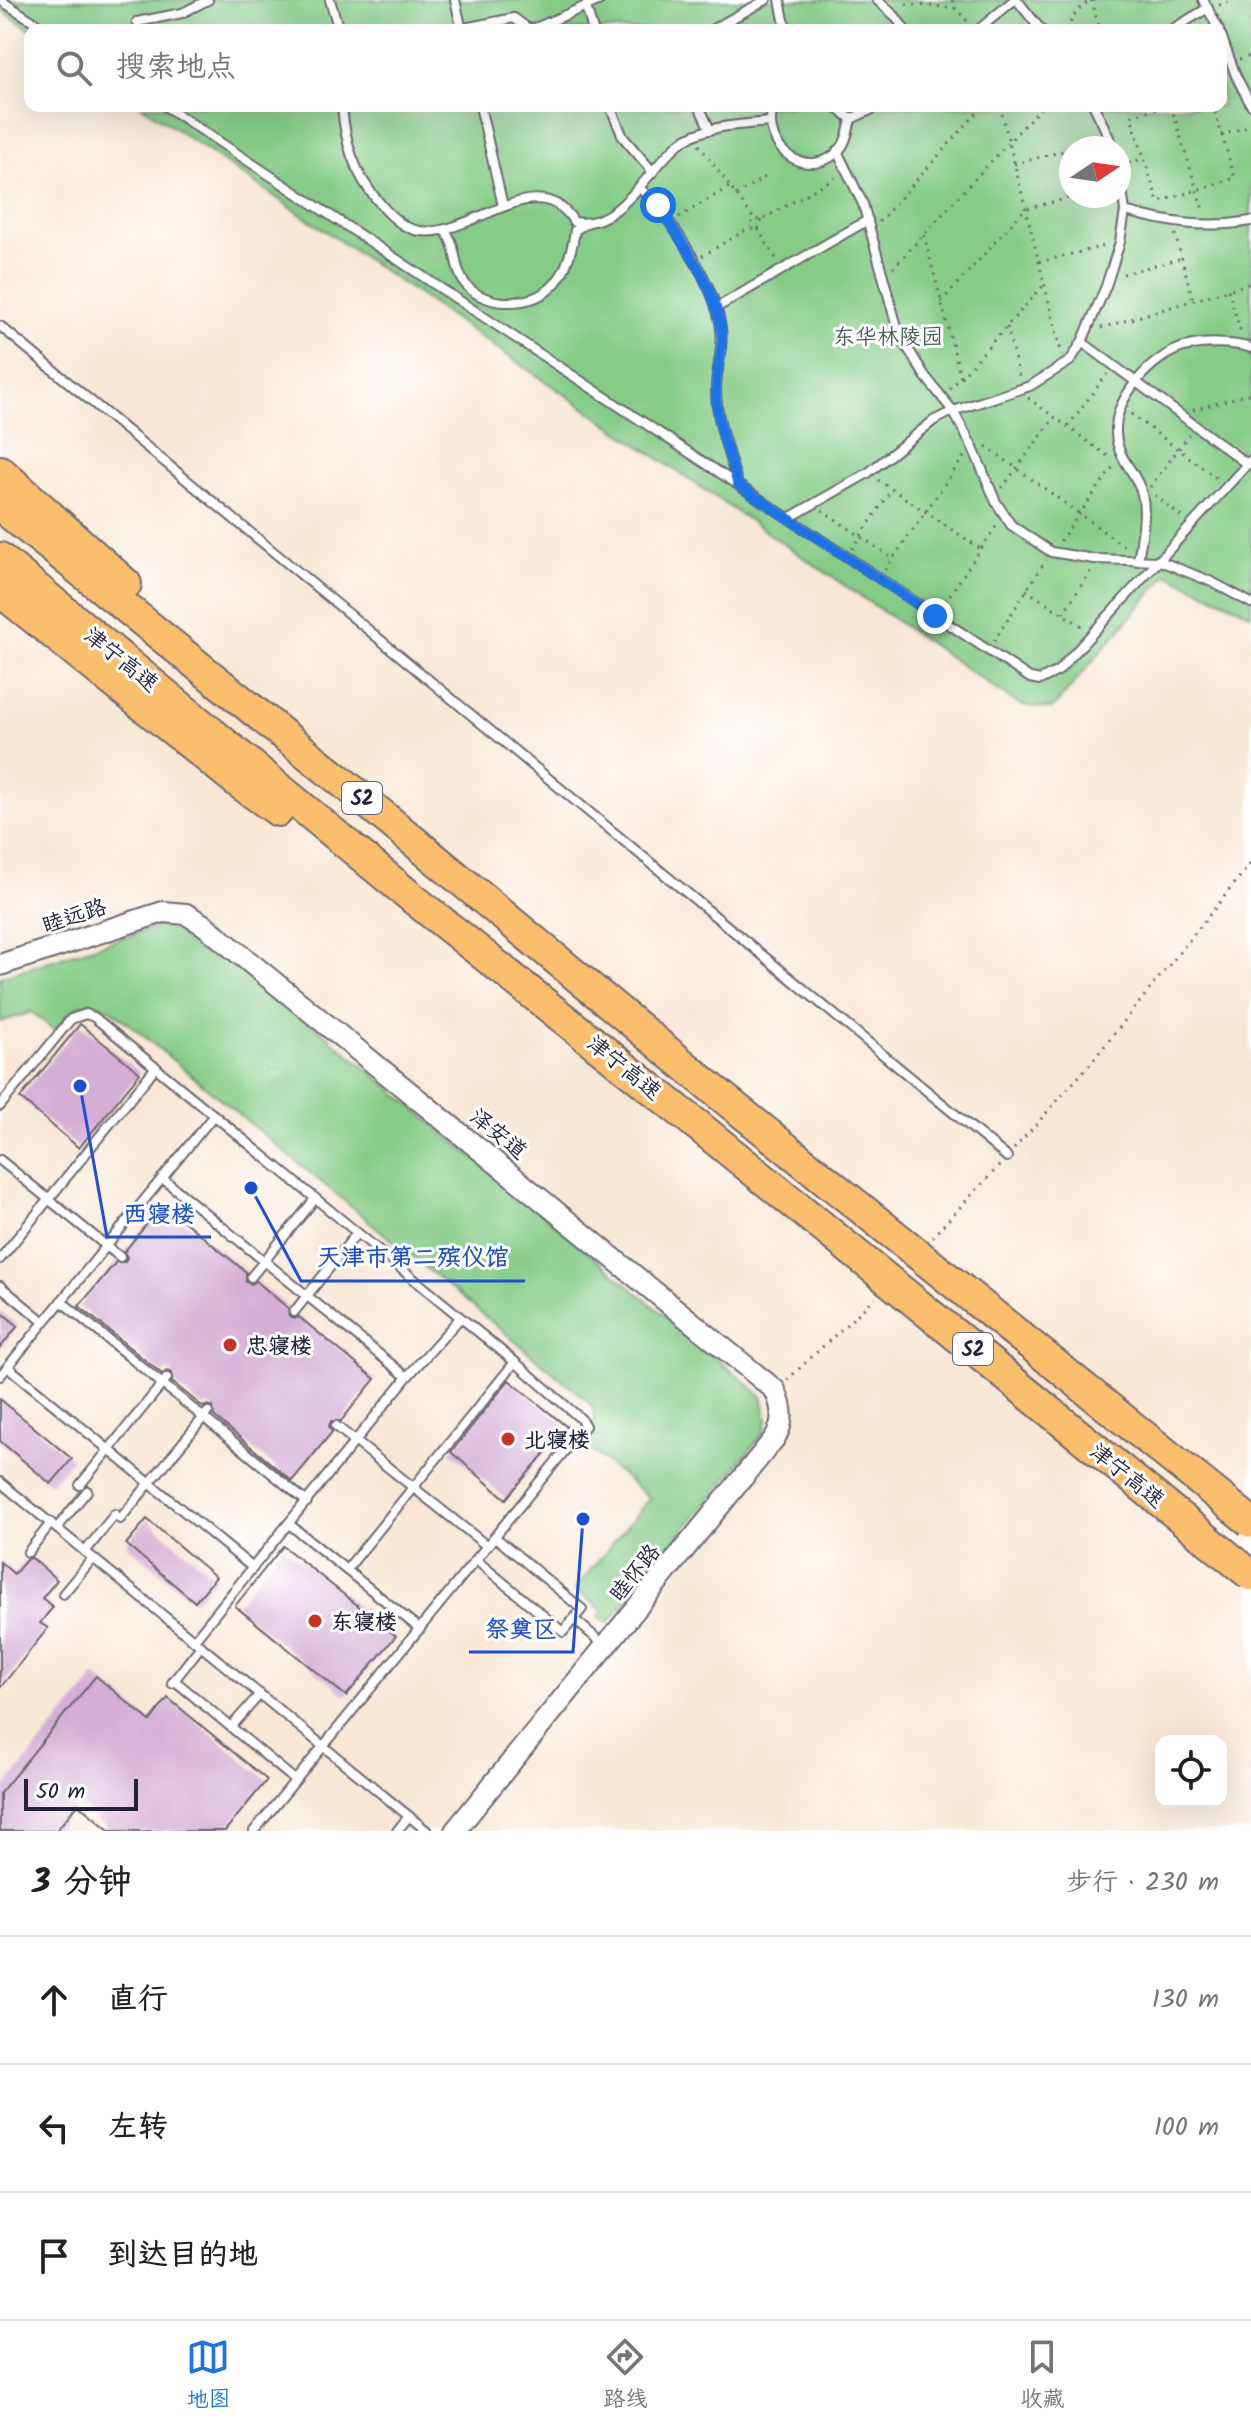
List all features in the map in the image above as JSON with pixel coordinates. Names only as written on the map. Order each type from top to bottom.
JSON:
[{"type":"highway","points":[[0,471],[352,790]]},
{"type":"highway","name":"津宁高速","points":[[0,506],[352,790],[720,1095],[1251,1522]]},
{"type":"highway","name":"津宁高速","points":[[0,558],[416,901],[1251,1575]]},
{"type":"highway","points":[[0,591],[239,783],[299,826],[416,901]]},
{"type":"street","name":"睦远路","points":[[0,965],[163,912]]},
{"type":"street","name":"泽安道","points":[[163,912],[186,914],[204,925],[775,1390]]},
{"type":"street","name":"睦怀路","points":[[455,1831],[774,1439],[781,1428],[783,1416],[775,1390]]},
{"type":"lane","points":[[0,0],[38,24]]},
{"type":"lane","points":[[137,22],[182,13],[208,0]]},
{"type":"lane","points":[[330,0],[337,24]]},
{"type":"lane","points":[[455,0],[458,24]]},
{"type":"lane","points":[[545,24],[600,0]]},
{"type":"lane","points":[[722,24],[766,0]]},
{"type":"lane","points":[[780,0],[785,24]]},
{"type":"lane","points":[[877,0],[901,24]]},
{"type":"lane","points":[[985,24],[1015,0],[1036,24]]},
{"type":"lane","points":[[1179,24],[1206,4],[1216,24]]},
{"type":"lane","points":[[586,7],[591,24]]},
{"type":"lane","points":[[484,24],[514,18],[522,24]]},
{"type":"lane","points":[[1227,52],[1251,105]]},
{"type":"lane","points":[[174,112],[1023,675],[1040,680],[1058,671],[1249,462],[1082,342]]},
{"type":"lane","points":[[343,112],[351,159],[364,186],[384,209],[406,227],[444,230],[520,201],[546,200],[563,208],[575,226],[568,264],[550,289],[538,298],[507,302],[495,301],[468,288],[458,274],[451,238],[444,230]]},
{"type":"lane","points":[[481,112],[503,206]]},
{"type":"lane","points":[[613,112],[623,137],[653,172]]},
{"type":"lane","points":[[702,112],[710,130]]},
{"type":"lane","points":[[772,112],[770,122],[775,143],[792,159],[813,161],[825,159],[837,151],[845,140],[851,119],[866,112]]},
{"type":"lane","points":[[842,112],[851,119]]},
{"type":"lane","points":[[1097,112],[1108,136]]},
{"type":"lane","points":[[575,226],[615,211],[680,143],[694,135],[770,122]]},
{"type":"lane","points":[[837,151],[868,220],[899,334],[925,376],[953,411],[1004,516],[1024,536],[1051,552],[1099,559],[1160,561],[1251,603]]},
{"type":"lane","points":[[639,187],[658,205],[694,261],[716,308],[722,346],[716,389],[718,414],[738,485]]},
{"type":"lane","points":[[789,518],[868,473],[933,421],[953,411],[1020,390],[1064,365],[1082,342],[1109,278],[1120,242],[1125,208]]},
{"type":"lane","points":[[1125,211],[1172,223],[1208,226],[1251,221]]},
{"type":"lane","points":[[716,308],[868,220]]},
{"type":"lane","points":[[451,238],[456,227]]},
{"type":"lane","points":[[0,326],[1007,1157]]},
{"type":"lane","points":[[1135,560],[1143,503],[1135,479],[1118,448],[1116,419],[1121,406],[1137,382],[1164,356],[1187,346],[1248,347]]},
{"type":"lane","points":[[0,1106],[65,1026],[78,1015],[94,1017],[515,1362],[581,1419],[585,1426],[254,1831]]},
{"type":"lane","points":[[0,1259],[156,1067]]},
{"type":"lane","points":[[0,1376],[214,1115]]},
{"type":"lane","points":[[0,1160],[120,1257]]},
{"type":"lane","points":[[162,1178],[407,1377]]},
{"type":"lane","points":[[251,1277],[315,1199]]},
{"type":"lane","points":[[294,1312],[357,1233]]},
{"type":"lane","points":[[0,1286],[44,1322]]},
{"type":"lane","points":[[61,1301],[206,1415],[307,1502]]},
{"type":"lane","points":[[295,1780],[173,1682],[197,1643],[253,1568],[407,1377],[460,1318]]},
{"type":"lane","points":[[347,1569],[515,1362]]},
{"type":"lane","points":[[8,1367],[253,1568]]},
{"type":"lane","points":[[28,1552],[54,1526],[164,1381]]},
{"type":"lane","points":[[63,1594],[118,1516],[150,1483],[206,1415]]},
{"type":"lane","points":[[336,1426],[487,1546]]},
{"type":"lane","points":[[0,1482],[427,1831]]},
{"type":"lane","points":[[289,1524],[420,1629]]},
{"type":"lane","points":[[476,1560],[563,1632],[574,1619],[582,1609],[495,1537]]},
{"type":"lane","points":[[574,1619],[605,1646]]},
{"type":"lane","points":[[231,1727],[260,1694]]},
{"type":"lane","points":[[397,1831],[409,1816]]},
{"type":"path","points":[[952,0],[955,8],[972,24]]},
{"type":"path","points":[[1070,24],[1077,11],[1092,0],[1098,24]]},
{"type":"path","points":[[1206,4],[1234,0]]},
{"type":"path","points":[[906,4],[955,8]]},
{"type":"path","points":[[871,231],[978,112]]},
{"type":"path","points":[[1002,112],[1064,365]]},
{"type":"path","points":[[883,279],[1036,112]]},
{"type":"path","points":[[1144,112],[1131,116],[1158,202],[1235,178],[1215,112]]},
{"type":"path","points":[[1173,112],[1208,226]]},
{"type":"path","points":[[1221,135],[1251,126]]},
{"type":"path","points":[[694,135],[702,151],[754,219],[761,220],[848,170]]},
{"type":"path","points":[[1014,164],[1059,152]]},
{"type":"path","points":[[1131,163],[1144,158]]},
{"type":"path","points":[[736,195],[770,174]]},
{"type":"path","points":[[679,217],[729,187]]},
{"type":"path","points":[[941,302],[1025,209],[1059,200]]},
{"type":"path","points":[[694,261],[751,227],[754,219]]},
{"type":"path","points":[[751,227],[756,231],[763,223],[761,220]]},
{"type":"path","points":[[1172,223],[1193,300]]},
{"type":"path","points":[[758,229],[783,270]]},
{"type":"path","points":[[924,235],[961,378]]},
{"type":"path","points":[[1039,262],[1120,242]]},
{"type":"path","points":[[1109,278],[1182,258]]},
{"type":"path","points":[[1086,332],[1251,283]]},
{"type":"path","points":[[943,397],[1044,285]]},
{"type":"path","points":[[1228,290],[1248,347]]},
{"type":"path","points":[[987,651],[1051,552],[1116,463],[1020,390],[1007,327]]},
{"type":"path","points":[[1067,427],[1114,364]]},
{"type":"path","points":[[1180,414],[1251,393]]},
{"type":"path","points":[[1121,406],[1228,486]]},
{"type":"path","points":[[995,498],[1055,417]]},
{"type":"path","points":[[1148,490],[1196,426]]},
{"type":"path","points":[[880,579],[926,512],[969,440],[975,438],[1130,551],[1135,560]]},
{"type":"path","points":[[868,473],[981,549]]},
{"type":"path","points":[[1135,479],[1193,525]]},
{"type":"path","points":[[847,557],[892,489]]},
{"type":"path","points":[[822,510],[893,559]]},
{"type":"path","points":[[935,616],[1004,516]]},
{"type":"path","points":[[1063,614],[1099,559]]},
{"type":"path","points":[[1026,590],[1093,634]]},
{"type":"path","points":[[923,1247],[1090,1064],[1251,863]]},
{"type":"path","points":[[775,1390],[880,1293]]},
{"type":"green space","name":"东华林陵园","points":[[0,0],[1251,0],[1251,614],[1167,574],[1052,709],[1020,705],[151,112],[1227,112],[1227,24],[24,24],[0,9]]},
{"type":"green space","points":[[171,922],[199,930],[762,1396],[767,1420],[763,1434],[608,1623],[599,1617],[603,1611],[575,1589],[650,1498],[584,1444],[594,1417],[588,1401],[112,1010],[92,1004],[79,1006],[54,1030],[32,1012],[0,1022],[0,977]]},
{"type":"building","points":[[80,1024],[140,1073],[79,1148],[20,1098]]},
{"type":"building","name":"忠寝楼","points":[[163,1204],[246,1272],[246,1282],[251,1284],[256,1281],[288,1308],[289,1317],[299,1317],[375,1379],[341,1421],[331,1421],[329,1426],[332,1432],[292,1481],[214,1416],[213,1407],[203,1407],[172,1382],[172,1373],[167,1371],[162,1374],[79,1306],[116,1262],[125,1262],[127,1257],[124,1252]]},
{"type":"building","points":[[0,1311],[18,1326],[0,1348]]},
{"type":"building","name":"北寝楼","points":[[509,1380],[567,1427],[506,1499],[451,1452]]},
{"type":"building","points":[[0,1399],[72,1459],[51,1484],[0,1441]]},
{"type":"building","points":[[147,1519],[216,1577],[195,1602],[126,1544]]},
{"type":"building","name":"东寝楼","points":[[283,1546],[396,1636],[346,1696],[235,1606]]},
{"type":"building","points":[[32,1558],[57,1580],[42,1598],[53,1607],[40,1623],[48,1628],[0,1688],[0,1562],[14,1574],[27,1559]]},
{"type":"building","points":[[96,1676],[150,1721],[168,1698],[267,1780],[225,1831],[110,1831],[78,1804],[56,1831],[0,1831],[0,1793]]},
{"type":"place","name":"西寝楼","points":[[80,1086]]},
{"type":"place","name":"天津市第二殡仪馆","points":[[251,1188]]},
{"type":"place","name":"忠寝楼","points":[[230,1345]]},
{"type":"place","name":"北寝楼","points":[[508,1439]]},
{"type":"place","name":"祭奠区","points":[[583,1519]]},
{"type":"place","name":"东寝楼","points":[[315,1621]]},
{"type":"route","points":[[658,205],[697,264],[716,308],[722,346],[716,389],[718,414],[738,485],[935,616]]}]
